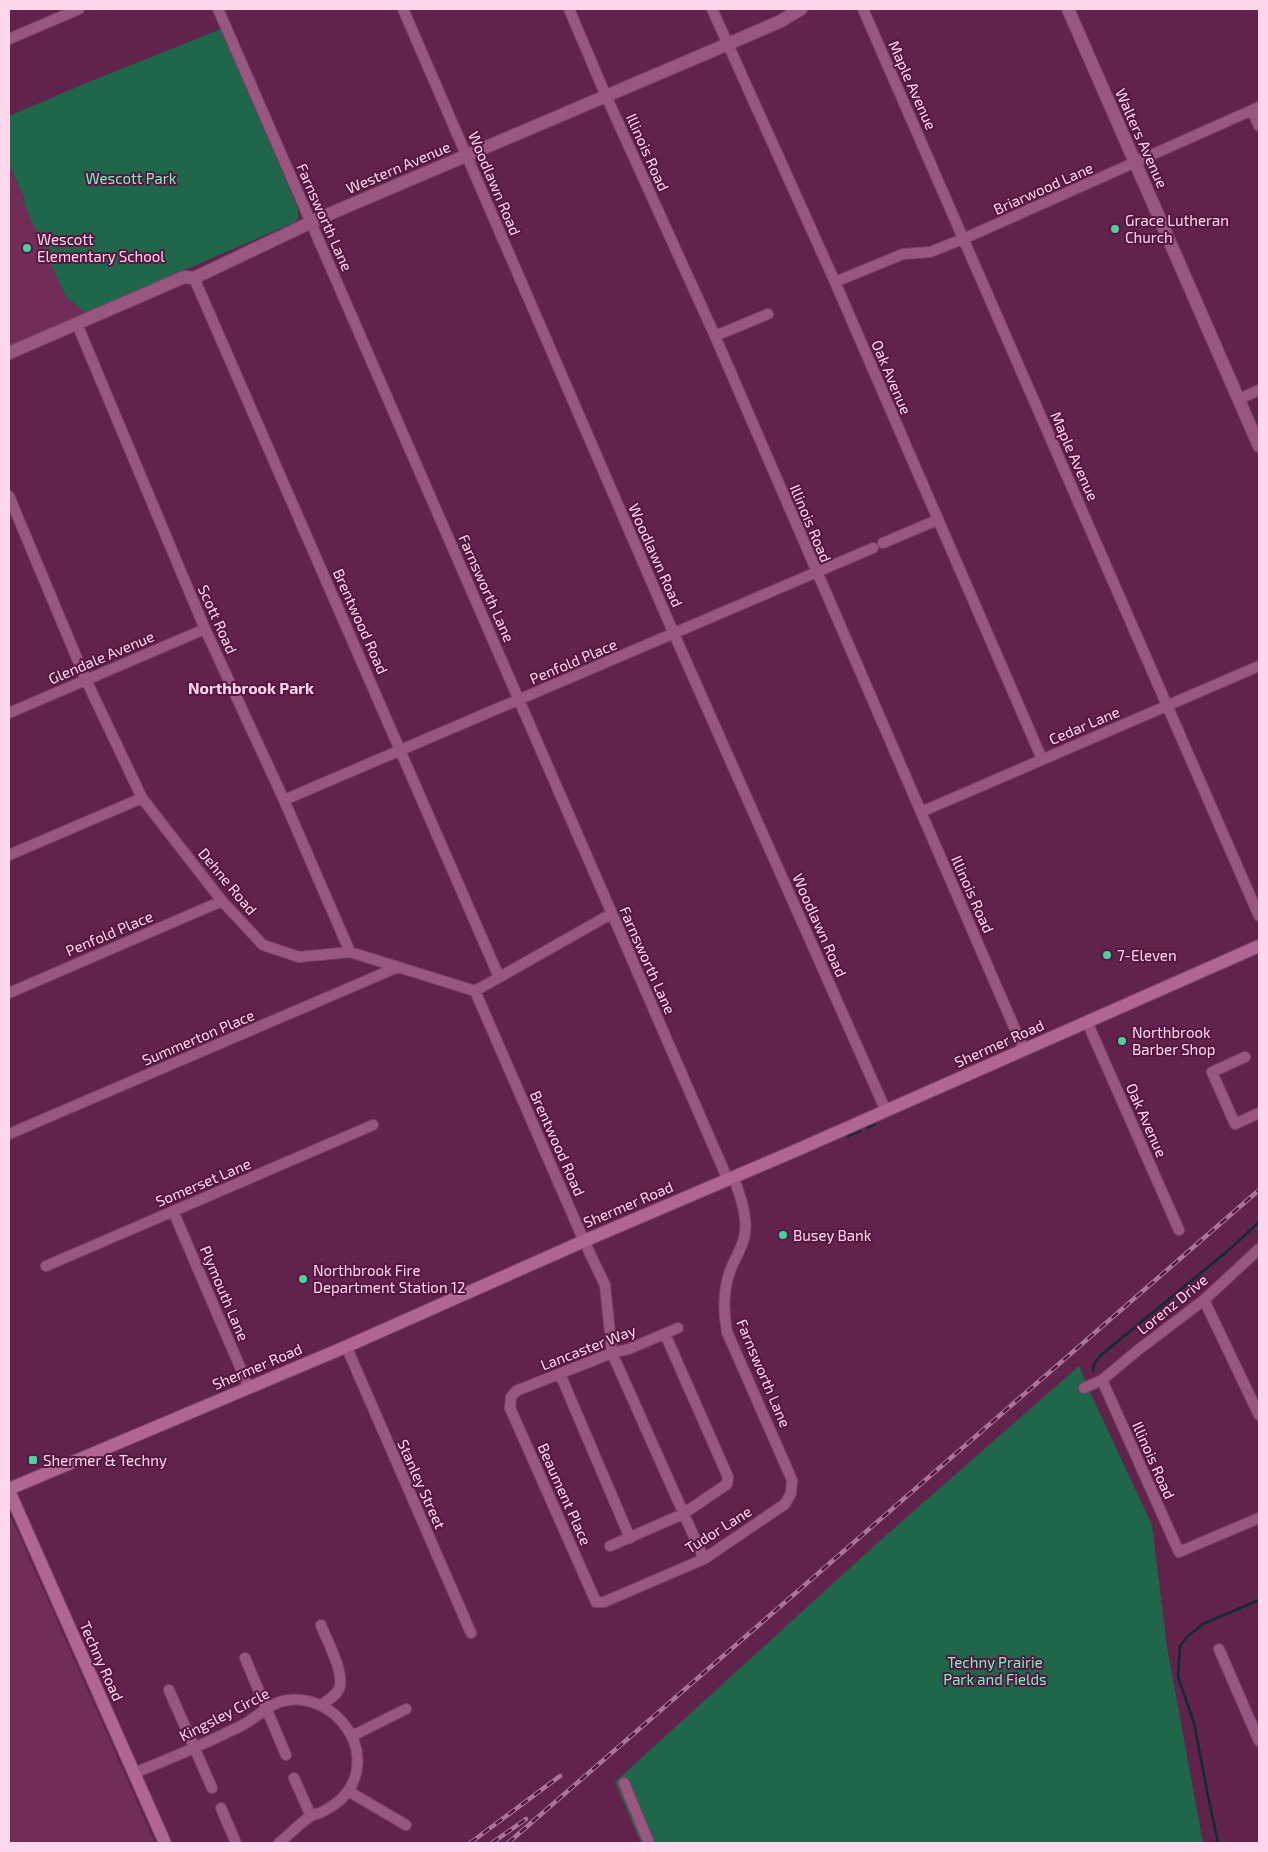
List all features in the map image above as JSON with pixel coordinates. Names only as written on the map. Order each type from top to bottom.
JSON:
[{"type":"main road","name":"Shermer Road","points":[[9,1490],[731,1179],[1259,946]]},
{"type":"main road","name":"Techny Road","points":[[9,1490],[165,1843]]},
{"type":"street","points":[[9,39],[79,9]]},
{"type":"street","name":"Farnsworth Lane","points":[[218,9],[611,914],[731,1179],[744,1213],[744,1238],[730,1271],[724,1304],[727,1332],[792,1480],[791,1492]]},
{"type":"street","name":"Woodlawn Road","points":[[403,9],[674,634],[886,1111]]},
{"type":"street","name":"Illinois Road","points":[[569,9],[714,336],[1024,1050]]},
{"type":"street","name":"Oak Avenue","points":[[712,9],[835,282],[1042,759]]},
{"type":"street","name":"Western Avenue","points":[[9,353],[184,277],[194,278],[311,222],[781,21],[801,9]]},
{"type":"street","name":"Maple Avenue","points":[[863,9],[1259,916]]},
{"type":"street","name":"Walters Avenue","points":[[1068,9],[1259,446]]},
{"type":"street","points":[[1256,109],[1259,126]]},
{"type":"street","name":"Briarwood Lane","points":[[835,282],[903,254],[930,252],[963,239],[1136,164],[1147,157],[1256,109]]},
{"type":"street","name":"Brentwood Road","points":[[194,278],[499,977]]},
{"type":"street","points":[[714,336],[768,314]]},
{"type":"street","name":"Scott Road","points":[[77,324],[205,629],[284,800],[350,952]]},
{"type":"street","points":[[1239,399],[1259,390]]},
{"type":"street","name":"Dehne Road","points":[[9,496],[86,680],[142,798],[222,901],[263,945],[299,957],[350,952],[475,991]]},
{"type":"street","points":[[883,543],[938,520]]},
{"type":"street","name":"Penfold Place","points":[[284,800],[873,548]]},
{"type":"street","name":"Glendale Avenue","points":[[9,713],[205,629]]},
{"type":"street","name":"Cedar Lane","points":[[921,812],[1259,666]]},
{"type":"street","points":[[9,855],[142,798]]},
{"type":"street","name":"Penfold Place","points":[[9,993],[222,901]]},
{"type":"street","points":[[475,991],[611,914]]},
{"type":"street","name":"Summerton Place","points":[[9,1134],[398,967]]},
{"type":"street","name":"Brentwood Road","points":[[475,991],[605,1285],[612,1352],[704,1558]]},
{"type":"street","name":"Oak Avenue","points":[[1087,1022],[1179,1230]]},
{"type":"street","points":[[1245,1058],[1212,1072],[1235,1124],[1259,1113]]},
{"type":"street","name":"Somerset Lane","points":[[46,1266],[373,1125]]},
{"type":"street","name":"Plymouth Lane","points":[[173,1211],[249,1388]]},
{"type":"street","name":"Lorenz Drive","points":[[1084,1388],[1102,1380],[1204,1300],[1259,1249]]},
{"type":"street","points":[[1204,1300],[1259,1415]]},
{"type":"street","name":"Lancaster Way","points":[[511,1398],[516,1392],[612,1352],[629,1349],[678,1328]]},
{"type":"street","points":[[610,1546],[683,1514],[727,1484],[728,1477],[665,1334]]},
{"type":"street","name":"Stanley Street","points":[[346,1346],[471,1633]]},
{"type":"street","points":[[560,1374],[630,1538]]},
{"type":"street","name":"Illinois Road","points":[[1102,1380],[1179,1552],[1259,1518]]},
{"type":"street","name":"Beaument Place","points":[[511,1398],[510,1408],[596,1602]]},
{"type":"street","name":"Tudor Lane","points":[[596,1602],[604,1602],[704,1558],[785,1504],[791,1492]]},
{"type":"street","points":[[321,1625],[340,1673],[340,1687],[332,1698],[321,1705]]},
{"type":"street","points":[[1219,1649],[1259,1741]]},
{"type":"street","points":[[245,1658],[286,1755]]},
{"type":"street","points":[[169,1690],[212,1788]]},
{"type":"street","name":"Kingsley Circle","points":[[134,1773],[244,1724],[273,1704],[287,1700],[305,1700],[321,1705],[339,1718],[352,1736],[358,1761],[355,1777],[348,1791],[336,1804],[311,1816],[279,1843]]},
{"type":"street","points":[[352,1736],[406,1709]]},
{"type":"street","points":[[294,1778],[311,1816]]},
{"type":"street","points":[[624,1783],[649,1843]]},
{"type":"street","points":[[348,1791],[406,1825]]},
{"type":"street","points":[[221,1808],[236,1843]]},
{"type":"shaded area","name":"Wescott Elementary School","points":[[9,164],[66,297],[86,313],[9,346]]},
{"type":"shaded area","points":[[9,1515],[15,1526],[155,1843],[9,1843]]},
{"type":"green space","name":"Wescott Park","points":[[221,29],[298,209],[298,219],[293,223],[86,313],[66,297],[23,202],[25,200],[9,164],[9,116]]},
{"type":"green space","name":"Techny Prairie Park and Fields","points":[[1079,1366],[1152,1525],[1167,1647],[1203,1843],[641,1843],[615,1782],[884,1537]]},
{"type":"waterway","points":[[867,1128],[875,1124]]},
{"type":"waterway","points":[[848,1136],[860,1131]]},
{"type":"waterway","points":[[1093,1371],[1094,1364],[1101,1355],[1230,1249],[1259,1222]]},
{"type":"waterway","points":[[1218,1843],[1194,1723],[1178,1677],[1180,1646],[1188,1636],[1203,1624],[1259,1600]]},
{"type":"railway","points":[[508,1843],[1259,1190]]},
{"type":"railway","points":[[470,1843],[560,1776]]},
{"type":"railway","points":[[492,1843],[526,1819]]},
{"type":"place","name":"Grace Lutheran Church","points":[[1115,229]]},
{"type":"place","name":"Wescott Elementary School","points":[[27,248]]},
{"type":"place","name":"7-Eleven","points":[[1107,955]]},
{"type":"place","name":"Northbrook Barber Shop","points":[[1122,1041]]},
{"type":"place","name":"Busey Bank","points":[[783,1235]]},
{"type":"place","name":"Northbrook Fire Department Station 12","points":[[303,1279]]},
{"type":"place","name":"Shermer & Techny","points":[[33,1460]]},
{"type":"district","name":"Northbrook Park","points":[[251,687]]}]
